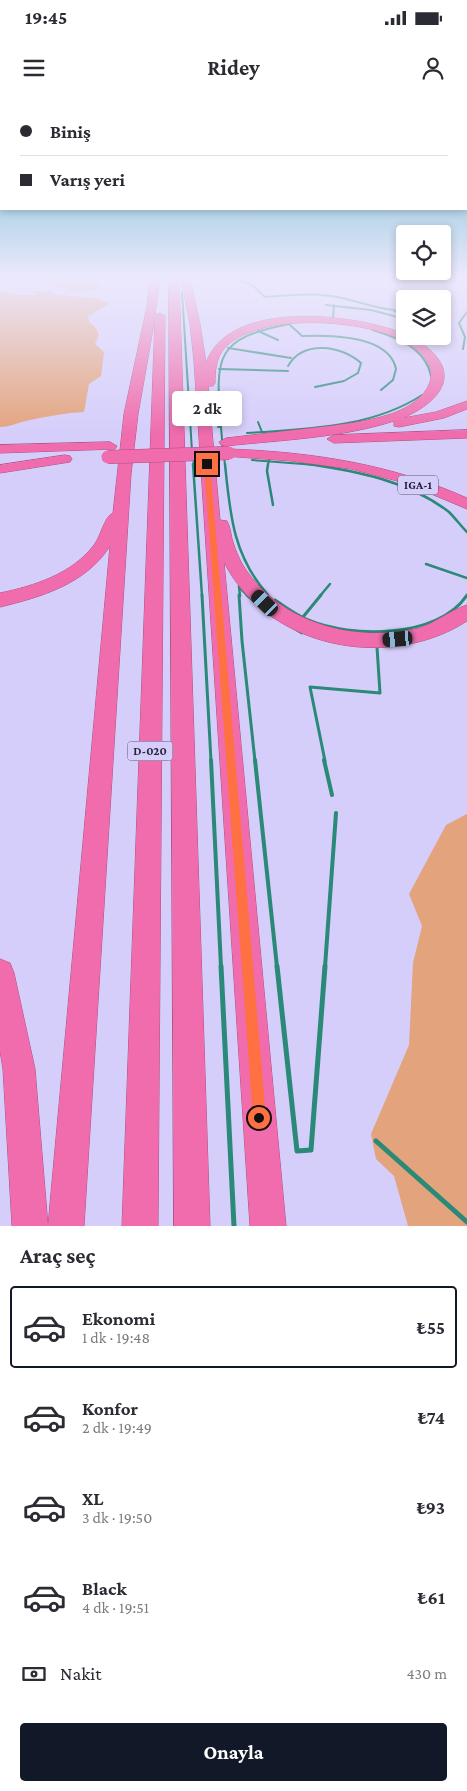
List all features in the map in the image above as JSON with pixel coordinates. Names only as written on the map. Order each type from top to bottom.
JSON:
[{"type":"highway","points":[[66,1226],[114,459],[131,414],[147,330]]},
{"type":"highway","name":"D-020","points":[[140,1226],[160,330]]},
{"type":"highway","name":"D-020","points":[[175,330],[192,1226]]},
{"type":"highway","points":[[196,330],[204,416],[221,453],[268,1226]]},
{"type":"highway","points":[[204,416],[208,407],[209,375],[214,357],[221,346],[234,337],[253,330]]},
{"type":"highway","points":[[221,453],[288,435],[356,425],[396,416],[429,398],[435,390],[439,373],[436,364],[424,350],[405,338],[380,330]]},
{"type":"highway","points":[[288,435],[412,421],[439,415],[467,405]]},
{"type":"highway","points":[[221,453],[467,434]]},
{"type":"highway","points":[[0,461],[69,458],[114,459],[467,443]]},
{"type":"highway","points":[[0,449],[114,459]]},
{"type":"highway","points":[[221,453],[216,485],[223,536],[232,560],[255,594],[287,618],[317,631],[336,636],[388,640],[433,631],[467,612]]},
{"type":"highway","name":"IGA-1","points":[[221,453],[293,456],[361,467],[423,488],[446,500],[467,518]]},
{"type":"highway","points":[[0,469],[69,458]]},
{"type":"highway","points":[[0,600],[29,594],[53,584],[76,570],[96,553],[113,528],[118,490],[114,459]]},
{"type":"highway","points":[[361,467],[381,470],[426,485],[467,504]]},
{"type":"highway","points":[[0,973],[19,1069],[30,1226]]},
{"type":"shaded area","points":[[0,330],[97,330],[99,335],[95,344],[104,352],[101,376],[89,384],[84,412],[50,416],[0,427]]},
{"type":"shaded area","points":[[467,814],[467,1226],[408,1226],[394,1176],[376,1159],[371,1134],[409,1045],[413,963],[422,926],[409,894],[446,825]]},
{"type":"waterway","points":[[184,330],[192,451]]},
{"type":"waterway","points":[[260,332],[267,330]]},
{"type":"waterway","points":[[295,330],[301,335]]},
{"type":"waterway","points":[[373,330],[401,341],[417,351],[428,366],[431,376]]},
{"type":"waterway","points":[[462,330],[465,337],[463,349]]},
{"type":"waterway","points":[[230,348],[247,336],[260,332]]},
{"type":"waterway","points":[[260,332],[278,340]]},
{"type":"waterway","points":[[302,336],[356,339],[382,349],[391,358],[396,369],[393,380],[381,390]]},
{"type":"waterway","points":[[220,369],[225,354],[230,348]]},
{"type":"waterway","points":[[230,348],[291,358]]},
{"type":"waterway","points":[[288,366],[303,352],[323,348],[343,352],[361,363],[358,373],[344,381],[315,387]]},
{"type":"waterway","points":[[220,369],[288,371]]},
{"type":"waterway","points":[[220,369],[219,403],[221,427]]},
{"type":"waterway","points":[[262,432],[315,428],[360,420],[403,406],[422,395]]},
{"type":"waterway","points":[[258,422],[262,432]]},
{"type":"waterway","points":[[221,427],[223,451]]},
{"type":"waterway","points":[[247,433],[262,432]]},
{"type":"waterway","points":[[193,457],[194,465]]},
{"type":"waterway","points":[[224,457],[225,465]]},
{"type":"waterway","points":[[252,460],[269,461]]},
{"type":"waterway","points":[[269,461],[312,465]]},
{"type":"waterway","points":[[193,464],[202,596]]},
{"type":"waterway","points":[[225,464],[229,500],[240,550],[256,580],[268,595]]},
{"type":"waterway","points":[[268,464],[267,471],[273,505]]},
{"type":"waterway","points":[[308,464],[312,465]]},
{"type":"waterway","points":[[312,465],[363,474],[417,492],[449,512],[467,532]]},
{"type":"waterway","points":[[426,564],[467,578]]},
{"type":"waterway","points":[[320,596],[330,584]]},
{"type":"waterway","points":[[239,587],[247,595]]},
{"type":"waterway","points":[[239,587],[240,596]]},
{"type":"waterway","points":[[202,595],[211,761]]},
{"type":"waterway","points":[[239,595],[255,761]]},
{"type":"waterway","points":[[247,595],[268,613],[302,633]]},
{"type":"waterway","points":[[303,617],[321,595]]},
{"type":"waterway","points":[[275,600],[308,620],[326,626],[370,632],[393,631],[415,627],[436,620],[454,609],[467,595]]},
{"type":"waterway","points":[[325,761],[310,687],[380,693],[377,647]]},
{"type":"waterway","points":[[211,760],[221,967]]},
{"type":"waterway","points":[[255,760],[277,967]]},
{"type":"waterway","points":[[324,760],[332,795]]},
{"type":"waterway","points":[[325,967],[336,813]]},
{"type":"waterway","points":[[221,966],[234,1226]]},
{"type":"waterway","points":[[277,966],[297,1151],[311,1150],[325,966]]},
{"type":"waterway","points":[[376,1141],[467,1222]]},
{"type":"route","points":[[207,464],[259,1118]]}]
